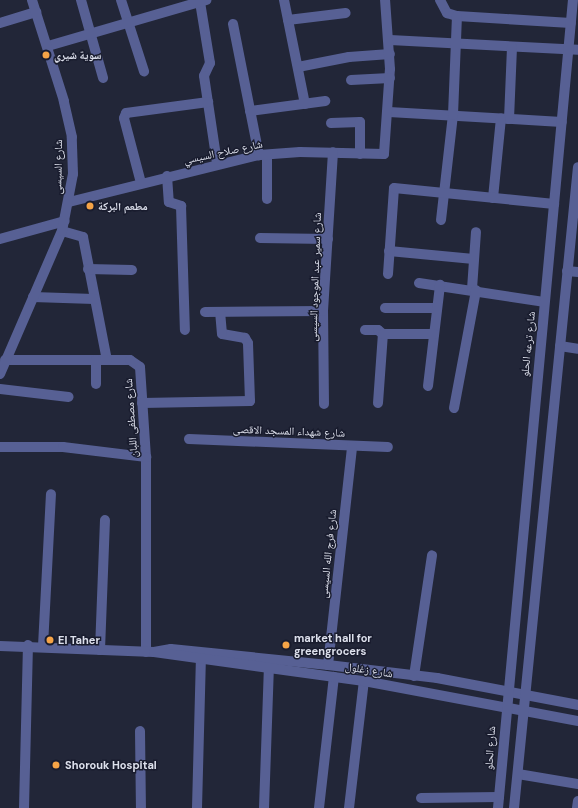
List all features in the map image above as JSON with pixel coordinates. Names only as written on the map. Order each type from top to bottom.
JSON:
[{"type":"street","name":"شارع السيسى","points":[[0,374],[62,231],[70,202],[72,137],[48,46],[32,0]]},
{"type":"street","points":[[81,0],[92,33],[103,78]]},
{"type":"street","points":[[121,0],[144,71]]},
{"type":"street","points":[[284,0],[305,104]]},
{"type":"street","points":[[385,0],[390,40],[389,112],[562,122]]},
{"type":"street","points":[[440,0],[452,14],[456,43],[453,115],[441,220]]},
{"type":"street","name":"شارع ترعه الحلو","points":[[506,691],[562,122],[573,50],[571,23],[573,0]]},
{"type":"street","points":[[48,46],[128,23],[172,5],[203,1],[210,63],[204,74],[217,163]]},
{"type":"street","points":[[0,23],[36,12]]},
{"type":"street","points":[[288,20],[346,13]]},
{"type":"street","points":[[452,14],[571,23]]},
{"type":"street","points":[[233,24],[250,111],[263,155],[267,199]]},
{"type":"street","points":[[390,40],[573,50]]},
{"type":"street","points":[[493,198],[505,119],[512,46]]},
{"type":"street","points":[[298,67],[349,57],[390,54]]},
{"type":"street","points":[[351,80],[390,78]]},
{"type":"street","points":[[250,111],[325,101]]},
{"type":"street","points":[[141,183],[124,118],[126,113],[208,102]]},
{"type":"street","name":"شارع صلاح السيسي","points":[[70,202],[217,163],[263,155],[333,152],[384,154],[389,112]]},
{"type":"street","points":[[331,123],[360,122],[360,154]]},
{"type":"street","name":"شارع سمير عبد الموجود السيسى","points":[[324,404],[323,311],[333,152]]},
{"type":"street","points":[[514,808],[578,166]]},
{"type":"street","points":[[167,176],[170,202],[181,206],[185,330]]},
{"type":"street","points":[[388,274],[394,188],[554,204]]},
{"type":"street","points":[[0,239],[65,221]]},
{"type":"street","points":[[5,360],[107,360],[88,269],[83,237],[62,231]]},
{"type":"street","points":[[454,408],[474,289],[476,232]]},
{"type":"street","points":[[260,238],[328,239]]},
{"type":"street","points":[[389,251],[474,259]]},
{"type":"street","points":[[88,269],[132,270]]},
{"type":"street","points":[[567,271],[578,272]]},
{"type":"street","points":[[419,283],[474,289],[544,302]]},
{"type":"street","points":[[428,386],[440,285]]},
{"type":"street","points":[[33,297],[94,299]]},
{"type":"street","points":[[385,308],[437,308]]},
{"type":"street","points":[[205,312],[323,311]]},
{"type":"street","points":[[142,403],[248,402],[248,343],[241,337],[224,337],[220,312]]},
{"type":"street","points":[[365,330],[378,330],[383,334],[434,334]]},
{"type":"street","points":[[378,403],[383,334]]},
{"type":"street","points":[[560,346],[578,349]]},
{"type":"street","points":[[96,360],[96,384]]},
{"type":"street","name":"شارع مصطفى اللبان","points":[[107,360],[130,360],[138,364],[146,458],[150,652]]},
{"type":"street","points":[[0,389],[69,397]]},
{"type":"street","name":"شارع شهداء المسجد الاقصى","points":[[189,439],[388,447]]},
{"type":"street","name":"شارع فرج الله السيسى","points":[[328,665],[352,446]]},
{"type":"street","points":[[0,447],[63,447],[146,458]]},
{"type":"street","points":[[43,646],[51,494]]},
{"type":"street","points":[[100,650],[105,520]]},
{"type":"street","points":[[414,676],[432,555]]},
{"type":"street","name":"شارع زغلول","points":[[0,646],[43,646],[150,652],[334,677],[524,709],[578,720]]},
{"type":"street","points":[[24,808],[28,646]]},
{"type":"street","name":"شارع زغلول","points":[[150,652],[171,649],[328,665],[414,676],[525,694],[578,705]]},
{"type":"street","points":[[197,808],[201,660]]},
{"type":"street","points":[[264,808],[269,668]]},
{"type":"street","points":[[318,808],[334,677]]},
{"type":"street","points":[[349,808],[364,682]]},
{"type":"street","name":"شارع الحلو","points":[[498,808],[506,691]]},
{"type":"street","points":[[140,731],[141,808]]},
{"type":"street","points":[[518,774],[578,784]]},
{"type":"street","points":[[422,798],[499,797]]},
{"type":"street","points":[[577,808],[578,801]]},
{"type":"place","name":"سوية شيري","points":[[46,55]]},
{"type":"place","name":"مطعم البركة","points":[[90,206]]},
{"type":"place","name":"El Taher","points":[[50,640]]},
{"type":"place","name":"market hall for greengrocers","points":[[286,645]]},
{"type":"place","name":"Shorouk Hospital","points":[[56,765]]}]
